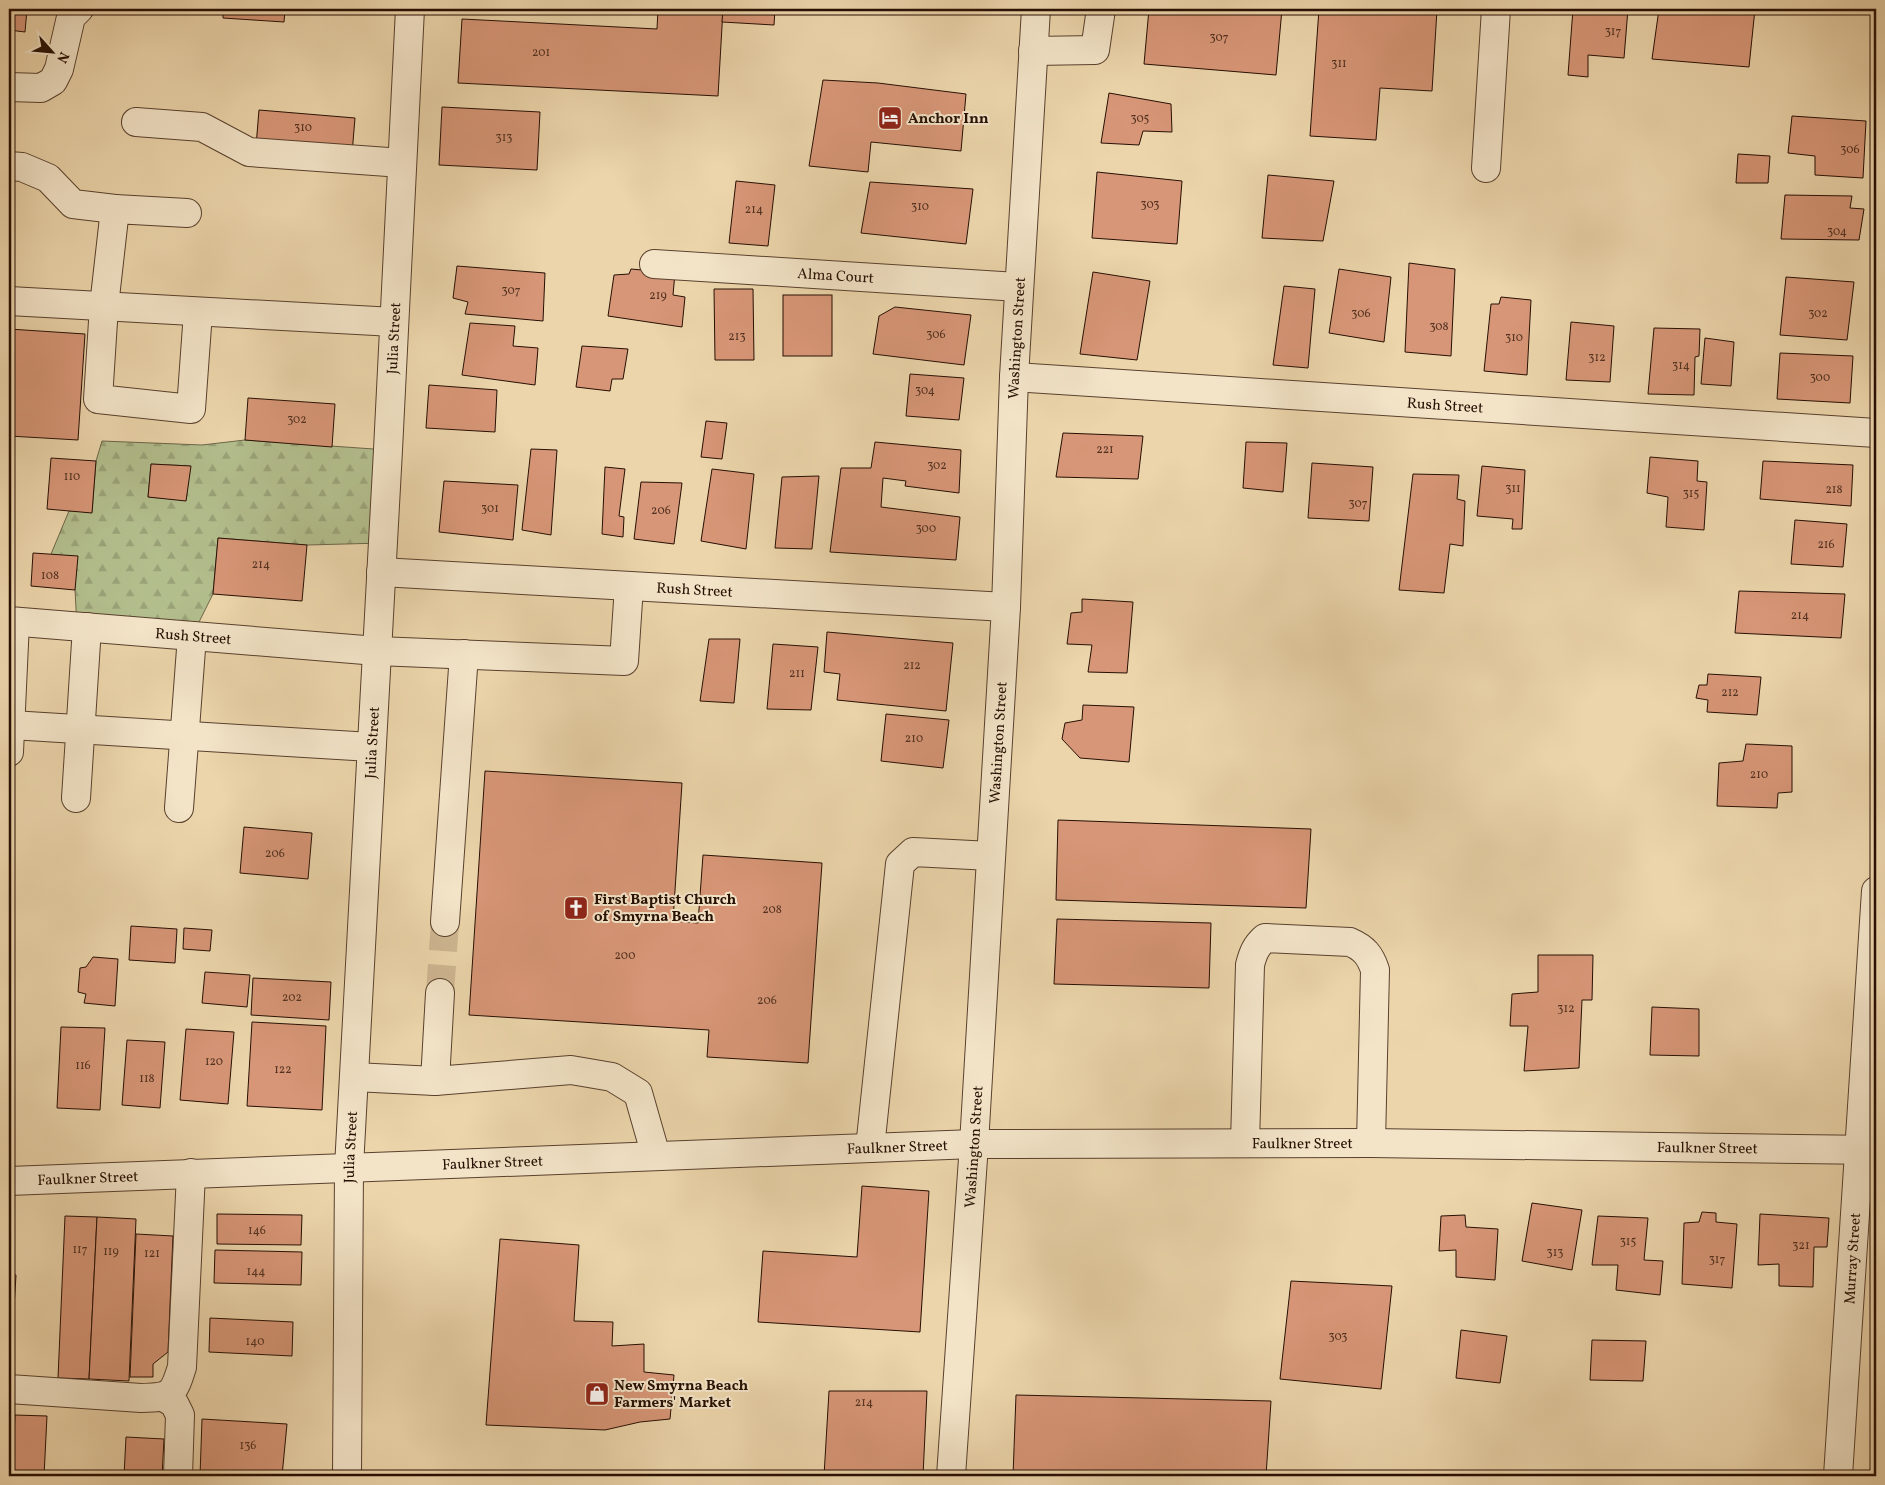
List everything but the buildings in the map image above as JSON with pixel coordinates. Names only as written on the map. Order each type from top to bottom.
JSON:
[{"type":"street","points":[[9,88],[42,88],[53,81],[59,69],[72,17],[79,9]]},
{"type":"street","name":"Julia Street","points":[[347,1476],[348,1167],[410,9]]},
{"type":"street","name":"Washington Street","points":[[951,1476],[974,1144],[1006,606],[1014,377],[1036,9]]},
{"type":"street","points":[[1033,50],[1095,50],[1101,9]]},
{"type":"street","points":[[1486,168],[1496,9]]},
{"type":"street","points":[[136,122],[202,126],[249,152],[402,163]]},
{"type":"street","points":[[9,166],[22,167],[48,178],[73,204],[115,209],[187,213]]},
{"type":"street","points":[[115,209],[104,306],[98,399],[191,408],[198,312]]},
{"type":"street","name":"Alma Court","points":[[654,264],[1019,287]]},
{"type":"street","points":[[9,301],[394,322]]},
{"type":"street","name":"Rush Street","points":[[1014,377],[1876,433]]},
{"type":"street","name":"Rush Street","points":[[381,572],[1006,606]]},
{"type":"street","name":"Rush Street","points":[[12,621],[377,651],[624,662],[630,586]]},
{"type":"street","points":[[9,752],[12,621]]},
{"type":"street","points":[[76,798],[87,627]]},
{"type":"street","points":[[179,808],[192,636]]},
{"type":"street","points":[[445,922],[464,654]]},
{"type":"street","points":[[11,725],[371,747]]},
{"type":"street","points":[[870,1148],[900,864],[913,852],[991,856]]},
{"type":"street","name":"Murray Street","points":[[1838,1476],[1868,1150],[1876,891]]},
{"type":"street","points":[[1245,1143],[1250,965],[1258,944],[1265,938],[1350,942],[1361,947],[1371,958],[1375,970],[1371,1143]]},
{"type":"street","points":[[435,1081],[440,993]]},
{"type":"street","points":[[354,1077],[435,1081],[570,1070],[612,1077],[638,1093],[656,1156]]},
{"type":"street","name":"Faulkner Street","points":[[9,1181],[974,1144],[1371,1143],[1868,1150]]},
{"type":"street","points":[[9,1389],[141,1398],[163,1397],[175,1389],[182,1367],[191,1173]]},
{"type":"street","points":[[163,1397],[174,1403],[180,1414],[178,1476]]},
{"type":"green space","points":[[245,440],[388,450],[383,543],[307,545],[218,538],[213,594],[192,636],[77,627],[75,590],[51,554],[69,511],[92,512],[96,461],[102,441],[202,445]],"holes":[[[151,464],[190,466],[186,500],[148,497]]]},
{"type":"tunnel","points":[[440,993],[445,922]]},
{"type":"place","name":"Anchor Inn","points":[[890,118]]},
{"type":"place","name":"First Baptist Church of Smyrna Beach","points":[[576,908]]},
{"type":"place","name":"New Smyrna Beach Farmers' Market","points":[[597,1394]]}]
